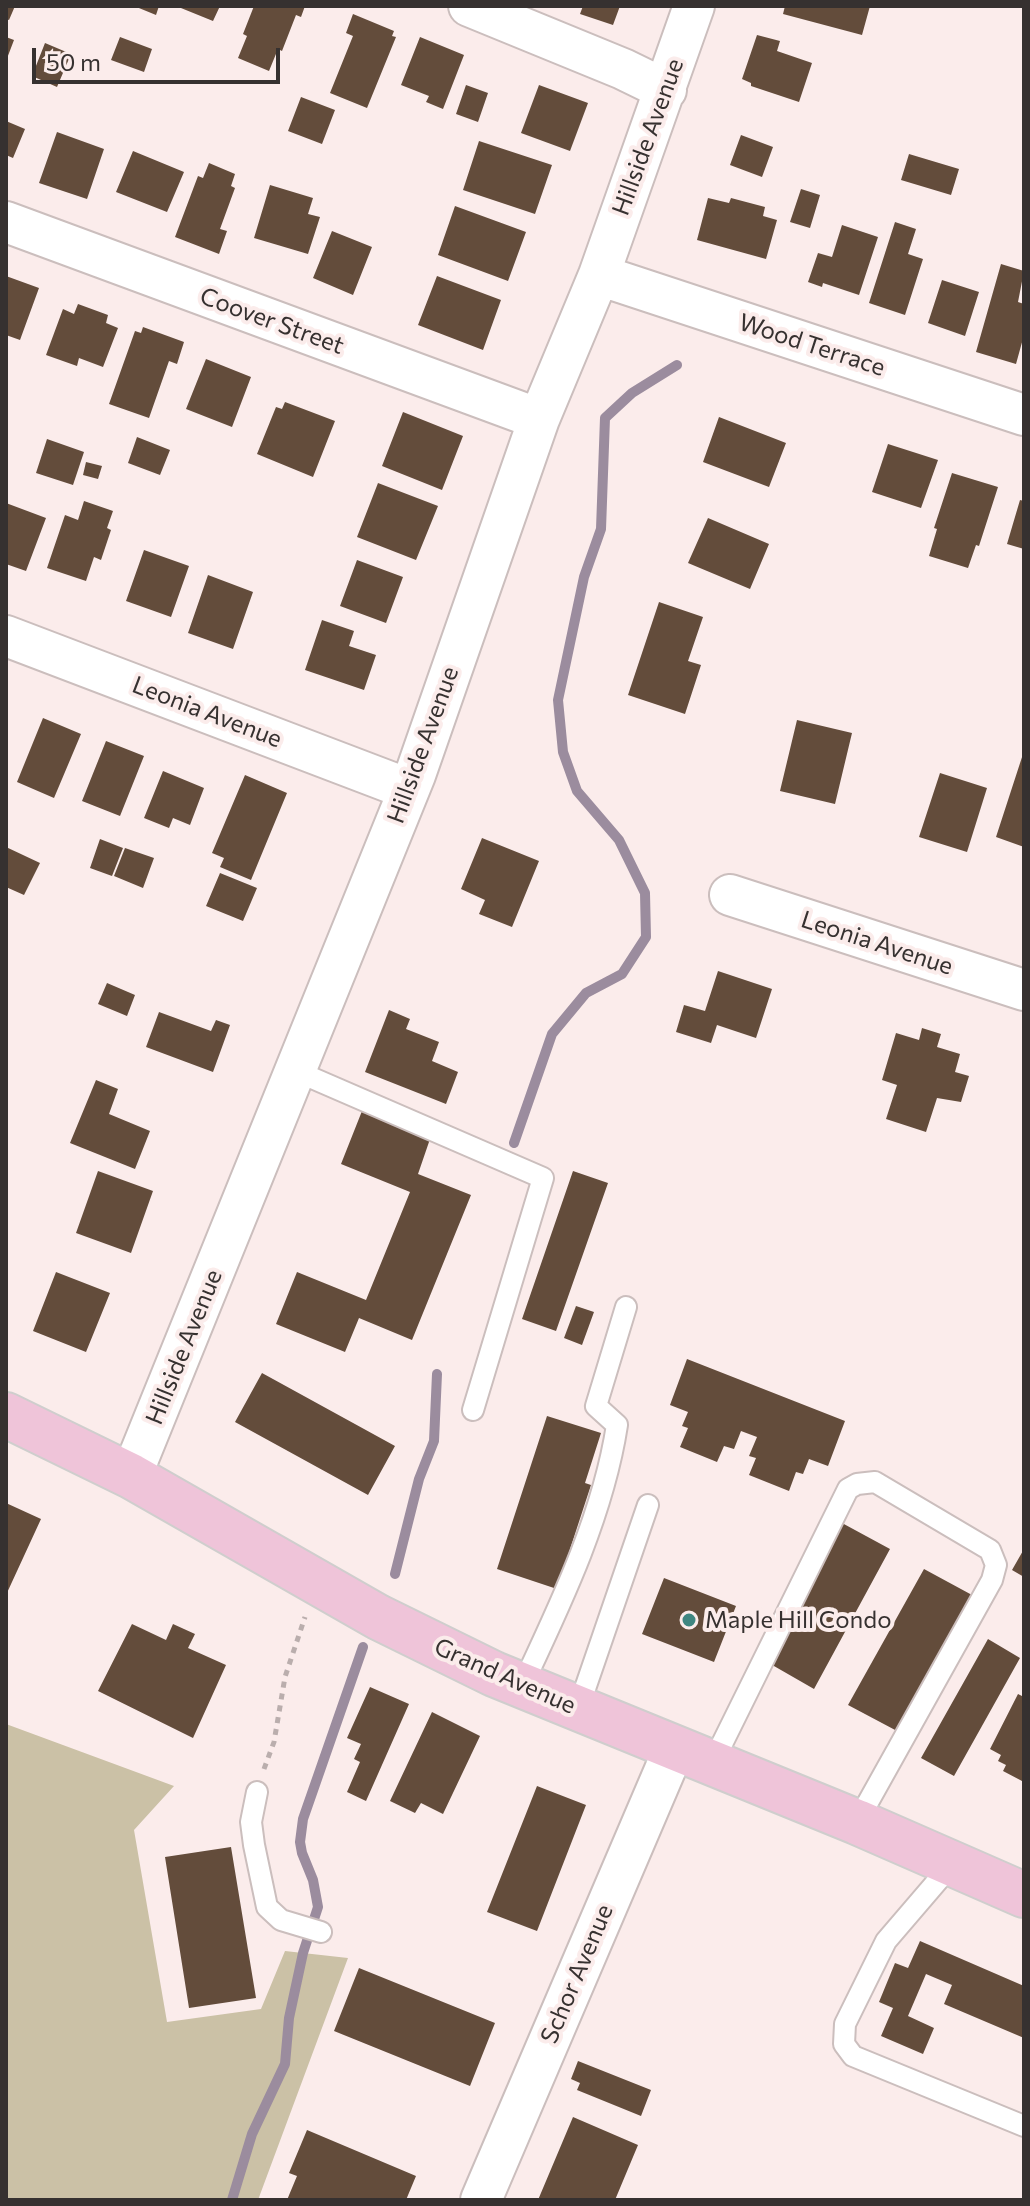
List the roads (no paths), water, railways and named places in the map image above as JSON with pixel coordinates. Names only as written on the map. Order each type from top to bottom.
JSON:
[{"type":"main road","name":"Grand Avenue","points":[[6,1415],[131,1476],[378,1617],[522,1686],[857,1822],[1024,1895]]},
{"type":"street","points":[[469,6],[623,69],[666,90]]},
{"type":"street","name":"Hillside Avenue","points":[[131,1476],[408,789],[539,419],[599,275],[694,6]]},
{"type":"street","name":"Coover Street","points":[[6,222],[539,419]]},
{"type":"street","name":"Wood Terrace","points":[[599,275],[1024,415]]},
{"type":"street","name":"Leonia Avenue","points":[[9,645],[408,789]]},
{"type":"street","name":"Leonia Avenue","points":[[730,895],[1024,990]]},
{"type":"street","name":"Schor Avenue","points":[[481,2200],[693,1756]]},
{"type":"lane","points":[[296,1071],[543,1178],[473,1410]]},
{"type":"lane","points":[[522,1686],[563,1599],[611,1465],[617,1425],[596,1406],[626,1307]]},
{"type":"lane","points":[[693,1756],[848,1489],[857,1484],[875,1482],[990,1550],[996,1565],[992,1580],[857,1822]]},
{"type":"lane","points":[[578,1709],[648,1505]]},
{"type":"lane","points":[[257,1792],[251,1822],[267,1907],[281,1920],[321,1932]]},
{"type":"lane","points":[[952,1864],[886,1941],[845,2024],[844,2044],[853,2056],[1024,2126]]},
{"type":"waterway","points":[[514,1143],[552,1034],[586,993],[622,974],[646,937],[645,893],[619,840],[577,791],[563,752],[558,700],[584,577],[601,529],[605,418],[632,393],[677,365]]},
{"type":"waterway","points":[[395,1574],[419,1479],[434,1441],[437,1374]]},
{"type":"waterway","points":[[232,2200],[252,2134],[285,2064],[289,2018],[303,1953],[318,1907],[300,1842],[303,1819],[363,1647]]},
{"type":"place","name":"Maple Hill Condo","points":[[689,1620]]}]
